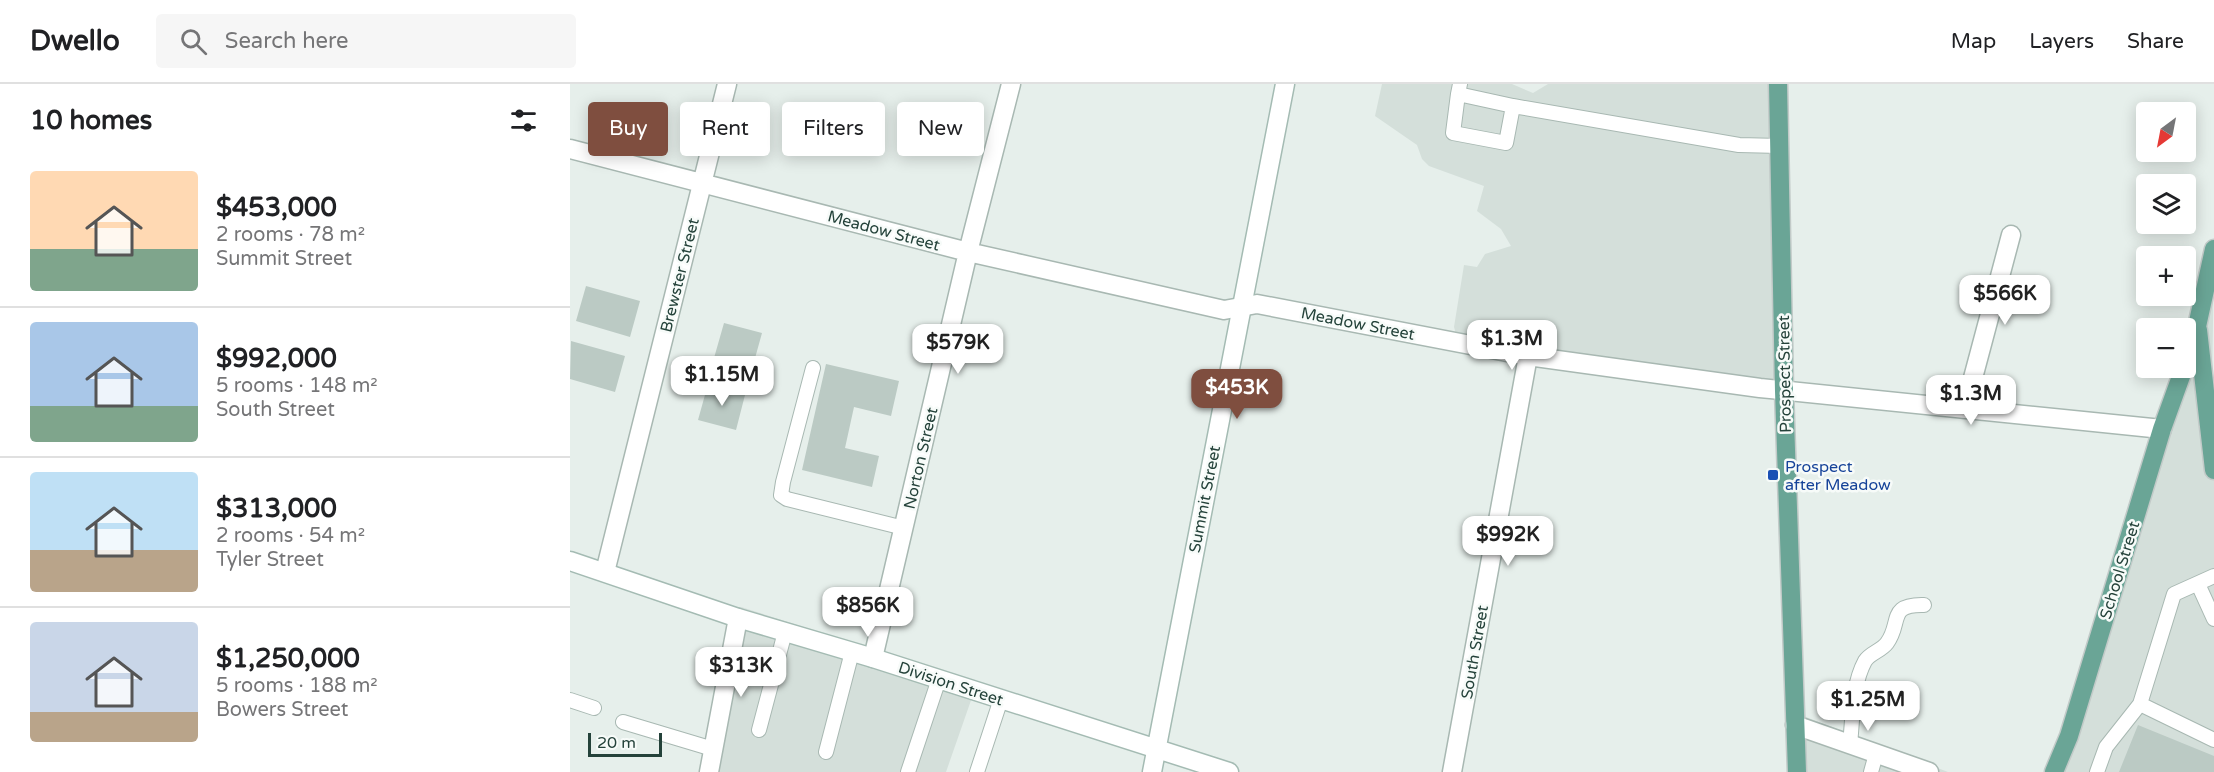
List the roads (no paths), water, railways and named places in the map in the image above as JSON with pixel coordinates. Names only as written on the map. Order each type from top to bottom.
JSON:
[{"type":"main road","name":"Prospect Street","points":[[1778,84],[1784,392],[1797,772]]},
{"type":"main road","points":[[2196,336],[2214,249]]},
{"type":"main road","points":[[2198,330],[2214,470]]},
{"type":"main road","name":"School Street","points":[[2054,772],[2069,736],[2162,429],[2180,378]]},
{"type":"street","name":"Brewster Street","points":[[604,572],[727,84]]},
{"type":"street","name":"Norton Street","points":[[873,658],[968,252],[1011,84]]},
{"type":"street","name":"Summit Street","points":[[1152,772],[1284,84]]},
{"type":"street","name":"Meadow Street","points":[[570,149],[968,252],[1224,310],[1257,304],[1528,356],[1784,392],[2162,429]]},
{"type":"street","points":[[1965,408],[2011,235]]},
{"type":"street","name":"South Street","points":[[1452,772],[1528,356]]},
{"type":"street","name":"Division Street","points":[[570,561],[738,618],[873,658],[1229,772]]},
{"type":"street","points":[[709,772],[738,618]]},
{"type":"street","points":[[1796,725],[1929,772]]},
{"type":"lane","points":[[1513,106],[1506,143],[1453,133],[1459,89],[1513,106],[1739,145],[1780,146]]},
{"type":"lane","points":[[813,368],[781,495],[787,499],[904,528]]},
{"type":"lane","points":[[2097,772],[2106,747],[2140,704],[2174,594],[2214,576]]},
{"type":"lane","points":[[2198,584],[2214,619]]},
{"type":"lane","points":[[1850,744],[1857,680],[1866,658],[1887,644],[1897,614],[1910,605],[1924,605]]},
{"type":"lane","points":[[759,730],[785,632]]},
{"type":"lane","points":[[826,752],[852,652]]},
{"type":"lane","points":[[908,772],[939,679]]},
{"type":"lane","points":[[977,772],[1001,699]]},
{"type":"lane","points":[[570,700],[594,708]]},
{"type":"lane","points":[[2140,704],[2214,740]]},
{"type":"lane","points":[[623,722],[713,749]]},
{"type":"lane","points":[[1871,772],[1876,753]]},
{"type":"place","name":"Prospect after Meadow","points":[[1773,475]]}]
